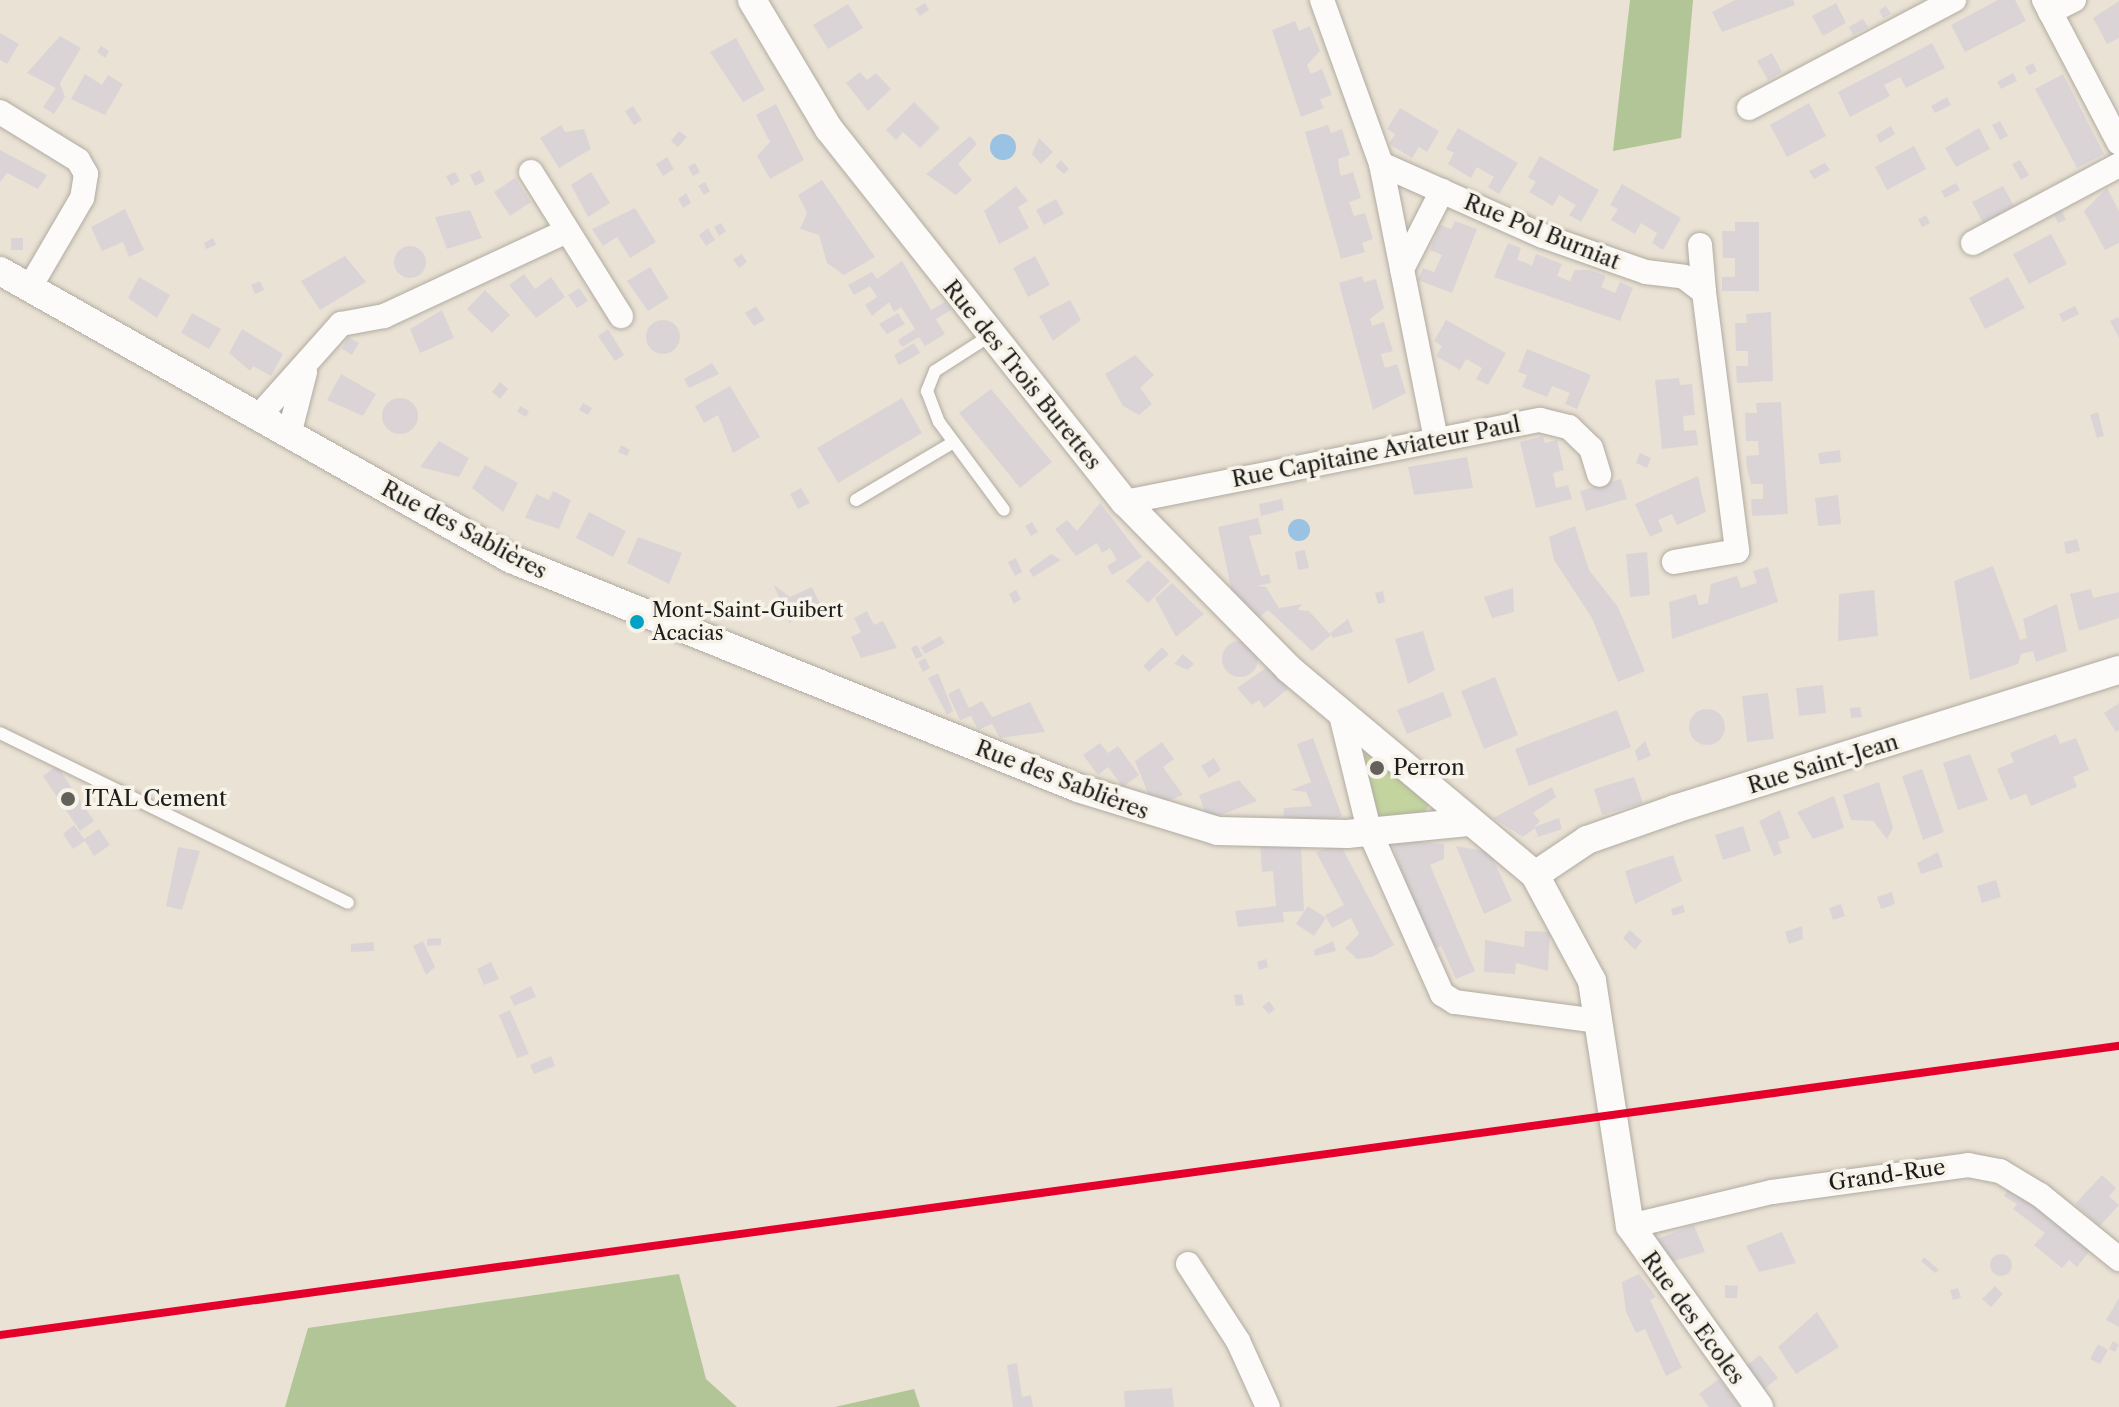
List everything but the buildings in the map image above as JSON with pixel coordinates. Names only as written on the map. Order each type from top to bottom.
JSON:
[{"type":"street","name":"Rue des Trois Burettes","points":[[752,0],[829,129],[988,337],[1125,502],[1340,711],[1470,822]]},
{"type":"street","points":[[1322,0],[1381,164],[1436,440]]},
{"type":"street","points":[[1749,108],[1954,0]]},
{"type":"street","points":[[2074,0],[2047,6],[2119,143]]},
{"type":"street","points":[[0,112],[96,171],[30,287]]},
{"type":"street","name":"Rue Pol Burniat","points":[[1381,164],[1543,236],[1646,272],[1684,277],[1704,292]]},
{"type":"street","points":[[1973,243],[2119,165]]},
{"type":"street","points":[[531,172],[565,232],[621,316]]},
{"type":"street","points":[[1402,269],[1442,191]]},
{"type":"street","points":[[258,417],[305,372],[341,324],[384,316],[565,232]]},
{"type":"street","points":[[1674,562],[1737,551],[1700,245]]},
{"type":"street","name":"Rue des Sablières","points":[[0,271],[511,559],[1078,788],[1218,831],[1369,830],[1470,822]]},
{"type":"street","points":[[289,435],[305,372]]},
{"type":"street","name":"Rue Capitaine Aviateur Paul","points":[[1125,502],[1540,420],[1569,427],[1591,448],[1599,475]]},
{"type":"street","name":"Rue Saint-Jean","points":[[1535,875],[1587,840],[1675,809],[2119,670]]},
{"type":"street","points":[[1340,711],[1369,830],[1442,994],[1600,1029]]},
{"type":"street","name":"Rue des Ecoles","points":[[1470,822],[1535,875],[1575,939],[1600,1029],[1628,1213],[1759,1407]]},
{"type":"street","name":"Grand-Rue","points":[[1628,1213],[1968,1165],[2000,1171],[2040,1195],[2119,1259]]},
{"type":"street","points":[[1188,1264],[1238,1341],[1268,1407]]},
{"type":"lane","points":[[988,337],[930,380],[929,402],[952,443],[1004,510]]},
{"type":"lane","points":[[856,500],[952,443]]},
{"type":"lane","points":[[0,733],[348,903]]},
{"type":"green space","points":[[1630,0],[1693,0],[1681,138],[1613,151]]},
{"type":"green space","points":[[1367,751],[1430,802],[1424,815],[1379,816],[1362,760]]},
{"type":"green space","points":[[679,1274],[706,1379],[737,1407],[285,1407],[308,1328]]},
{"type":"green space","points":[[914,1389],[920,1407],[835,1407]]},
{"type":"water","points":[[1003,134],[1012,138],[1016,147],[1012,156],[1003,160],[994,156],[990,147],[994,138]]},
{"type":"water","points":[[1299,519],[1307,522],[1310,530],[1307,538],[1299,541],[1291,538],[1288,530],[1291,522]]},
{"type":"transit line","points":[[0,1335],[2119,1046]]},
{"type":"place","name":"Mont-Saint-Guibert Acacias","points":[[637,622]]},
{"type":"place","name":"Perron","points":[[1377,768]]},
{"type":"place","name":"ITAL Cement","points":[[68,799]]}]
